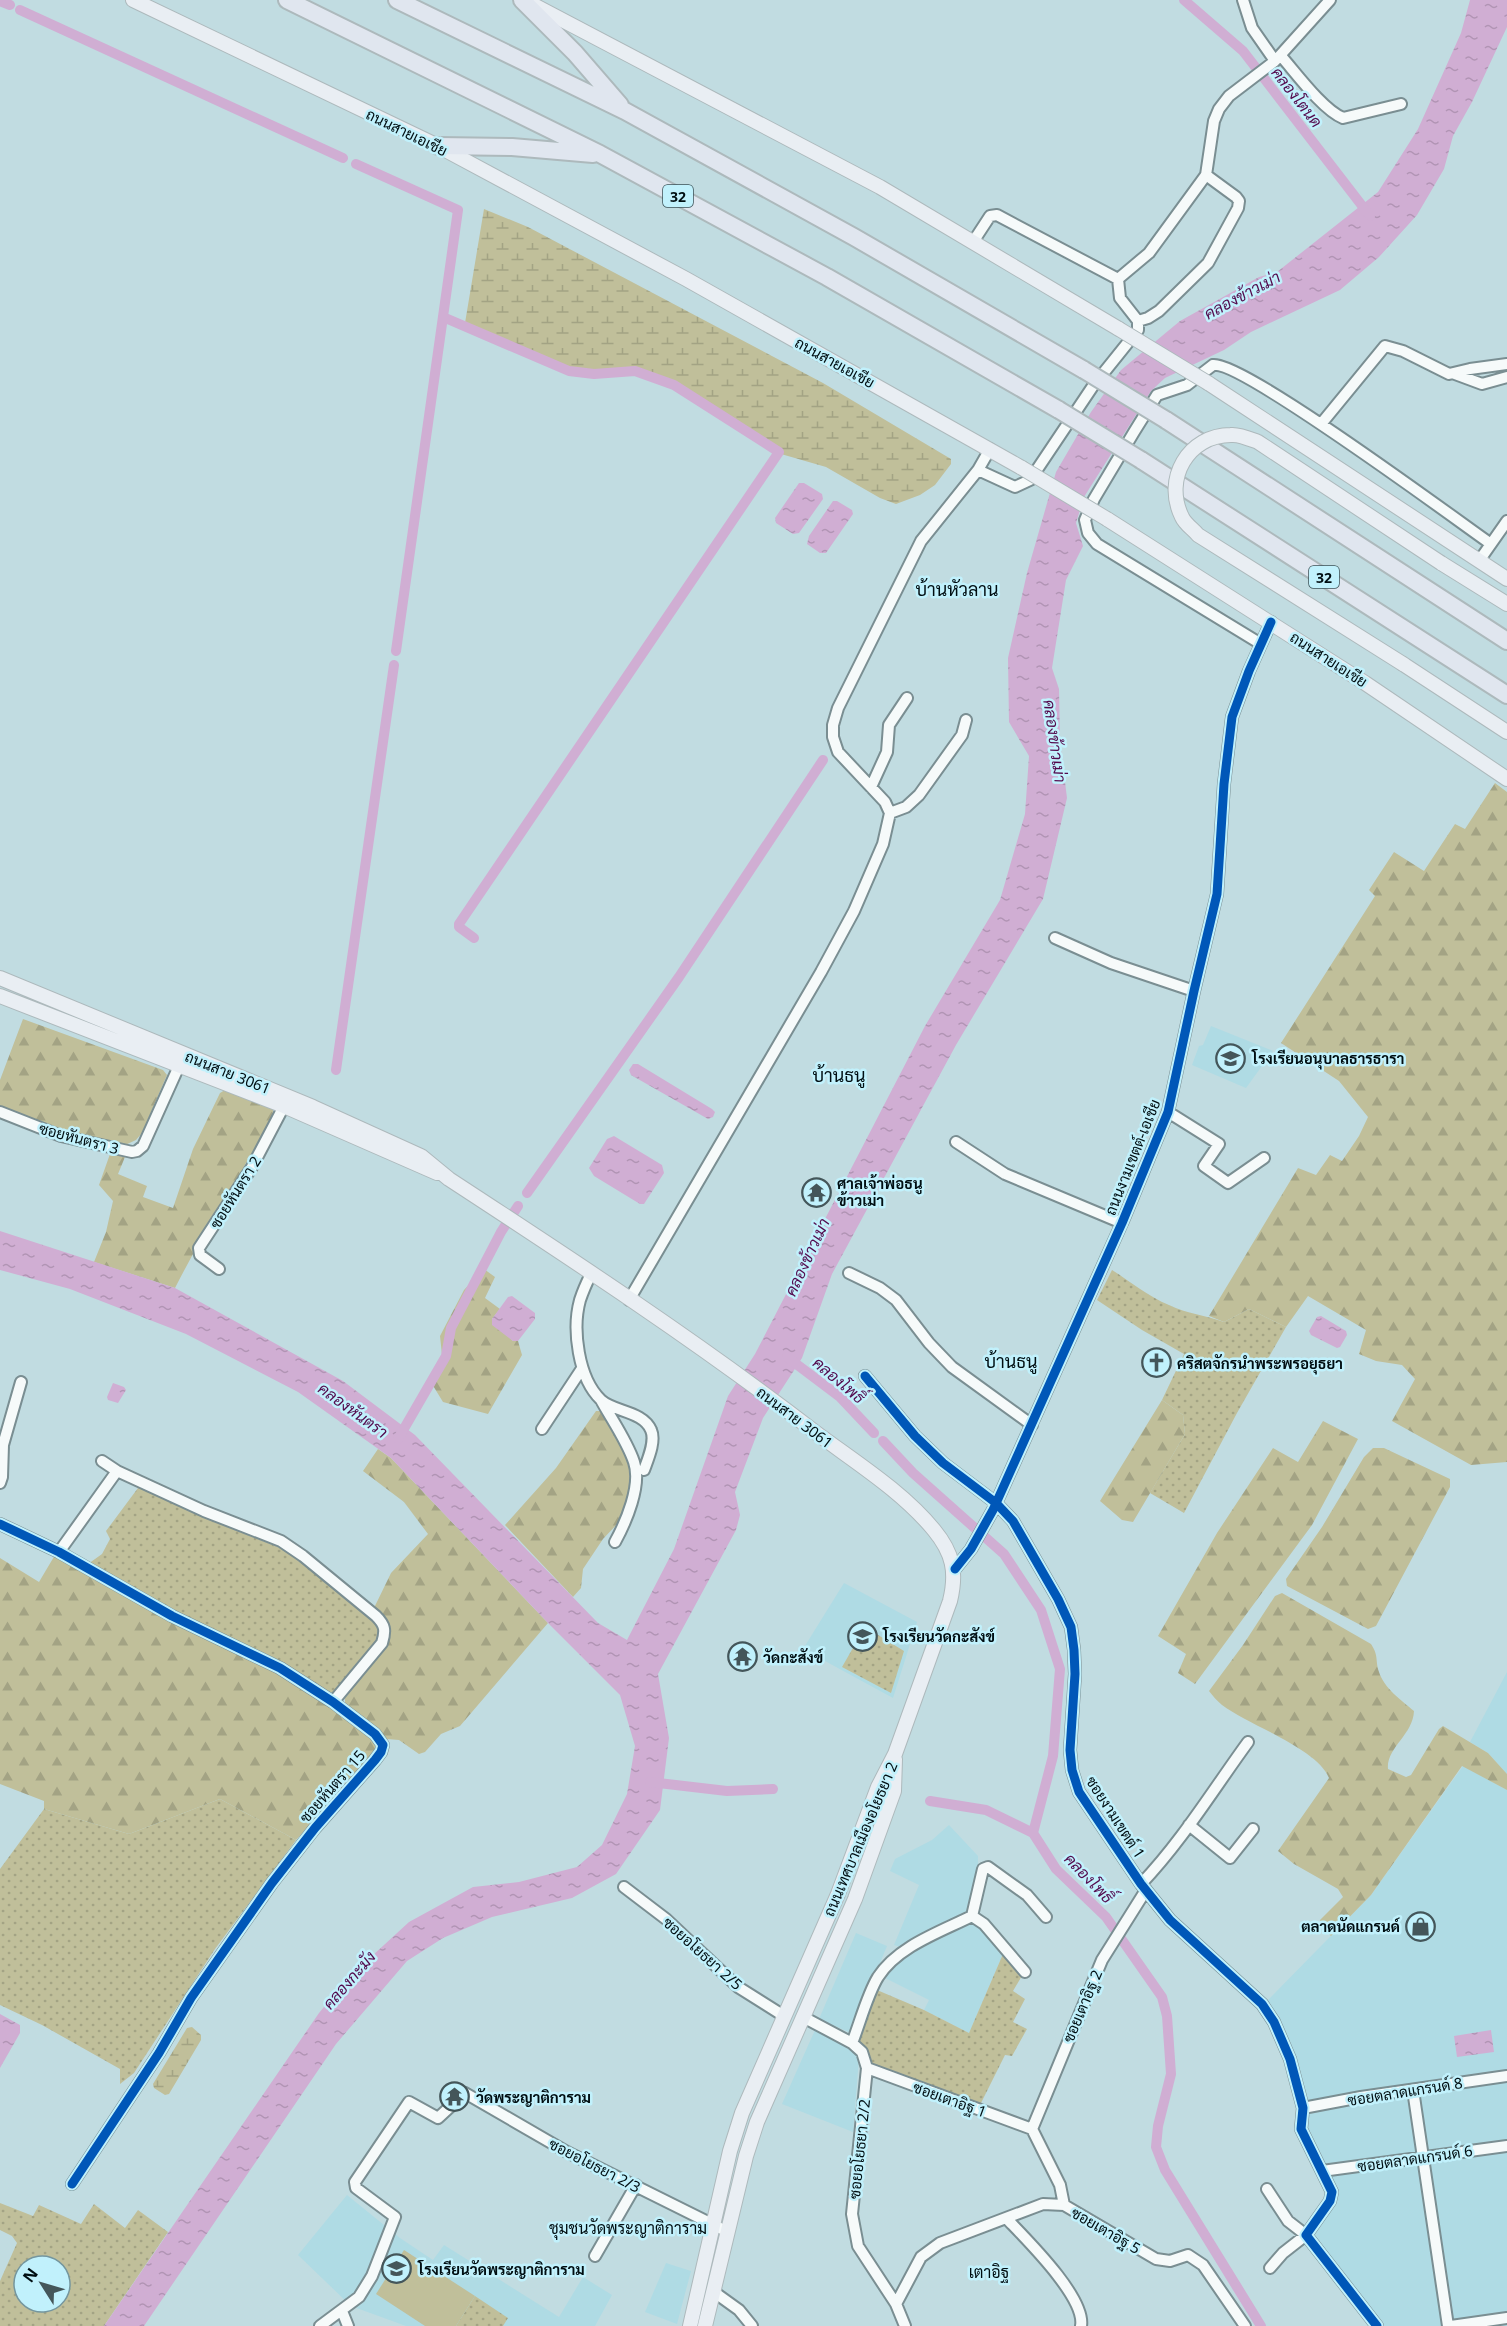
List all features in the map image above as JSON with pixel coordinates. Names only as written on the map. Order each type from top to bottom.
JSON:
[{"type":"highway","name":"32","points":[[286,0],[600,154],[827,277],[1059,410],[1141,460],[1507,695]]},
{"type":"highway","points":[[397,0],[625,111],[854,237],[1166,420],[1507,641]]},
{"type":"highway","points":[[523,0],[575,53],[625,111]]},
{"type":"highway","points":[[438,146],[512,147],[558,153],[600,154]]},
{"type":"main road","name":"ถนนสายเอเชีย","points":[[133,0],[438,146],[686,279],[990,449],[1271,622],[1507,778]]},
{"type":"main road","points":[[523,0],[880,187],[1208,383],[1507,579]]},
{"type":"main road","points":[[1507,604],[1258,442],[1233,434],[1211,437],[1190,451],[1176,474],[1175,496],[1183,519],[1197,535],[1507,732]]},
{"type":"main road","name":"ถนนสาย 3061","points":[[0,978],[349,1123],[421,1156],[449,1179],[728,1368],[899,1497],[934,1530],[947,1549],[955,1569]]},
{"type":"main road","points":[[15,1002],[21,986]]},
{"type":"main road","name":"ถนนสาย 3061","points":[[0,996],[284,1106],[449,1179]]},
{"type":"main road","points":[[896,1754],[950,1601],[955,1582],[955,1569]]},
{"type":"main road","name":"ถนนเทศบาลเมืองอโยธยา 2","points":[[690,2326],[730,2151],[742,2113],[838,1894],[878,1787],[896,1754]]},
{"type":"main road","name":"ถนนเทศบาลเมืองอโยธยา 2","points":[[705,2326],[746,2156],[757,2122],[855,1899],[894,1791],[896,1754]]},
{"type":"street","points":[[1243,0],[1252,28],[1278,58],[1335,115],[1343,118],[1401,104]]},
{"type":"street","points":[[1118,279],[1149,253],[1206,175],[1214,121],[1229,96],[1278,58],[1330,0]]},
{"type":"street","points":[[1137,321],[1148,318],[1159,311],[1208,263],[1238,208],[1239,201],[1236,197],[1206,175]]},
{"type":"street","points":[[973,242],[990,216],[997,215],[1118,279]]},
{"type":"street","points":[[978,470],[1015,487],[1030,480],[1111,360],[1138,330],[1137,321],[1120,298],[1118,279]]},
{"type":"street","points":[[1321,424],[1385,346],[1403,351],[1449,374],[1507,364]]},
{"type":"street","points":[[1261,644],[1097,544],[1088,533],[1084,520],[1094,499],[1157,395],[1187,385],[1213,364],[1224,366],[1254,380],[1321,424],[1491,544]]},
{"type":"street","points":[[1455,374],[1482,384],[1507,376]]},
{"type":"street","points":[[629,1300],[821,972],[870,876],[886,835],[890,813],[885,802],[838,752],[833,737],[833,725],[838,708],[921,541],[978,470],[990,449]]},
{"type":"street","points":[[1479,561],[1507,521]]},
{"type":"street","name":"ถนนงามเขตต์-เอเชีย","points":[[955,1569],[971,1549],[994,1507],[1122,1223],[1168,1112],[1217,894],[1224,784],[1232,717],[1271,622]]},
{"type":"street","points":[[871,788],[887,752],[889,725],[907,698]]},
{"type":"street","points":[[890,813],[906,807],[919,795],[962,735],[966,720]]},
{"type":"street","points":[[1054,938],[1111,963],[1194,991]]},
{"type":"street","name":"ซอยหันตรา 3","points":[[0,1112],[61,1136],[107,1147],[137,1151],[143,1146],[179,1066]]},
{"type":"street","name":"ซอยหันตรา 2","points":[[219,1269],[200,1255],[199,1248],[252,1167],[284,1106]]},
{"type":"street","points":[[1168,1112],[1219,1144],[1204,1166],[1228,1183],[1264,1158]]},
{"type":"street","points":[[956,1142],[1005,1174],[1122,1223]]},
{"type":"street","points":[[849,1273],[880,1288],[896,1300],[929,1343],[952,1366],[1032,1425]]},
{"type":"street","points":[[591,1274],[580,1300],[576,1327],[582,1370],[635,1463],[637,1482],[626,1523],[615,1542]]},
{"type":"street","points":[[542,1429],[582,1370]]},
{"type":"street","name":"ซอยงามเขตต์ 1","points":[[866,1376],[915,1436],[943,1463],[1013,1521],[1058,1599],[1071,1627],[1075,1674],[1070,1750],[1074,1781],[1079,1792],[1143,1887],[1170,1920],[1262,2004],[1274,2022],[1290,2059],[1303,2108],[1301,2129],[1332,2197],[1306,2235]]},
{"type":"street","points":[[0,1483],[3,1445],[21,1382]]},
{"type":"street","points":[[601,1400],[642,1420],[650,1427],[653,1436],[644,1470]]},
{"type":"street","points":[[102,1461],[117,1471],[204,1511],[281,1541],[303,1556],[384,1625],[386,1633],[382,1643],[333,1702]]},
{"type":"street","points":[[58,1552],[117,1471]]},
{"type":"street","name":"ซอยหันตรา 15","points":[[0,1524],[58,1552],[172,1616],[280,1668],[333,1702],[381,1740],[383,1745],[381,1752],[315,1828],[265,1892],[191,1998],[159,2053],[72,2184]]},
{"type":"street","name":"ซอยเตาอิฐ 2","points":[[1032,2129],[1102,1960],[1133,1909],[1143,1887],[1248,1742]]},
{"type":"street","points":[[1189,1825],[1230,1858],[1253,1829]]},
{"type":"street","points":[[972,1916],[985,1867],[1027,1895],[1046,1917]]},
{"type":"street","name":"ซอยอโยธยา 2/5","points":[[624,1887],[666,1919],[738,1987],[784,2016]]},
{"type":"street","points":[[852,2043],[878,1978],[891,1962],[914,1945],[972,1916]]},
{"type":"street","points":[[972,1916],[984,1924],[1025,1972]]},
{"type":"street","points":[[803,2017],[852,2043],[862,2052],[867,2068]]},
{"type":"street","name":"ซอยเตาอิฐ 1","points":[[867,2068],[1032,2129]]},
{"type":"street","name":"ซอยอโยธยา 2/2","points":[[867,2068],[852,2214],[854,2235],[858,2246],[896,2304],[905,2326]]},
{"type":"street","name":"ซอยตลาดแกรนด์ 8","points":[[1303,2108],[1507,2076]]},
{"type":"street","points":[[1413,2090],[1452,2326],[1507,2318]]},
{"type":"street","name":"ซอยอโยธยา 2/3","points":[[342,2311],[359,2297],[372,2276],[395,2217],[356,2188],[355,2182],[409,2102],[438,2118],[465,2092],[567,2152],[728,2232]]},
{"type":"street","points":[[1032,2129],[1060,2186],[1064,2205]]},
{"type":"street","name":"ซอยตลาดแกรนด์ 6","points":[[1322,2171],[1507,2146]]},
{"type":"street","points":[[595,2256],[636,2185]]},
{"type":"street","points":[[1267,2189],[1288,2221],[1306,2235],[1377,2326]]},
{"type":"street","name":"ซอยเตาอิฐ 5","points":[[896,2304],[913,2270],[928,2252],[940,2244],[1043,2204],[1064,2205],[1156,2259],[1170,2261],[1188,2254],[1194,2258],[1203,2265],[1245,2326]]},
{"type":"street","points":[[1007,2219],[1057,2272],[1082,2318],[1081,2326]]},
{"type":"street","points":[[1270,2268],[1283,2253],[1306,2235]]},
{"type":"street","points":[[714,2292],[739,2310],[752,2326]]},
{"type":"street","points":[[320,2326],[342,2311],[348,2326]]},
{"type":"shaded area","name":"โรงเรียนอนุบาลธารธารา","points":[[1211,1026],[1273,1051],[1246,1088],[1192,1065],[1199,1046],[1203,1045]]},
{"type":"shaded area","name":"โรงเรียนวัดกะสังข์","points":[[844,1583],[917,1622],[893,1698],[803,1649]]},
{"type":"shaded area","points":[[1507,1672],[1507,1774],[1488,1753],[1470,1742]]},
{"type":"shaded area","points":[[1463,1766],[1507,1790],[1507,2326],[1375,2326],[1303,2235],[1328,2199],[1329,2191],[1298,2131],[1296,2102],[1303,2100],[1266,2002],[1371,1895]]},
{"type":"shaded area","points":[[949,1825],[978,1856],[966,1913],[900,1947],[894,1945],[919,1885],[890,1871],[895,1859],[932,1840]]},
{"type":"shaded area","points":[[970,1921],[984,1930],[1003,1954],[969,2033],[924,2010],[929,2000],[883,1977],[891,1965],[916,1948]]},
{"type":"shaded area","points":[[856,1933],[887,1946],[851,2033],[819,2019]]},
{"type":"shaded area","points":[[815,2030],[852,2050],[859,2058],[853,2132],[782,2104]]},
{"type":"shaded area","name":"โรงเรียนวัดพระญาติการาม","points":[[347,2195],[400,2238],[433,2260],[444,2245],[559,2317],[583,2277],[612,2295],[595,2326],[406,2326],[351,2306],[298,2255]]},
{"type":"shaded area","points":[[666,2263],[691,2271],[677,2324],[645,2312]]},
{"type":"green space","points":[[484,209],[528,227],[823,383],[951,459],[951,464],[935,485],[920,495],[896,504],[880,498],[826,467],[781,454],[673,389],[635,375],[596,377],[569,374],[464,329]]},
{"type":"green space","points":[[1495,783],[1507,792],[1507,1462],[1471,1465],[1392,1421],[1415,1379],[1402,1365],[1376,1361],[1359,1354],[1366,1330],[1308,1296],[1286,1327],[1249,1309],[1224,1322],[1209,1316],[1298,1168],[1316,1175],[1330,1155],[1342,1161],[1359,1136],[1368,1117],[1339,1081],[1281,1043],[1375,896],[1369,890],[1394,852],[1424,871],[1455,824],[1465,829]]},
{"type":"green space","points":[[23,1019],[163,1070],[167,1075],[142,1133],[136,1140],[123,1146],[45,1126],[0,1108],[0,1080]]},
{"type":"green space","points":[[225,1090],[273,1109],[273,1116],[175,1288],[94,1262],[106,1232],[113,1201],[99,1185],[110,1154],[125,1157],[118,1174],[147,1186],[143,1197],[173,1208],[193,1149],[220,1093]]},
{"type":"green space","points":[[484,1269],[495,1277],[485,1298],[500,1309],[492,1319],[513,1341],[518,1341],[522,1355],[488,1414],[443,1402],[432,1384],[443,1364],[440,1336],[464,1290]]},
{"type":"green space","points":[[1112,1270],[1154,1298],[1183,1310],[1224,1322],[1249,1309],[1286,1327],[1184,1513],[1150,1493],[1185,1434],[1183,1415],[1162,1400],[1184,1354],[1097,1300]]},
{"type":"green space","points":[[1162,1400],[1183,1415],[1185,1434],[1133,1522],[1122,1520],[1100,1501]]},
{"type":"green space","points":[[596,1411],[602,1411],[632,1463],[633,1482],[621,1520],[603,1539],[583,1569],[581,1588],[573,1597],[505,1525],[556,1468]]},
{"type":"green space","points":[[1323,1421],[1358,1439],[1312,1525],[1195,1684],[1178,1673],[1186,1654],[1158,1636],[1217,1533],[1273,1448],[1298,1462]]},
{"type":"green space","points":[[1373,1448],[1384,1448],[1450,1479],[1450,1487],[1376,1626],[1368,1629],[1287,1586],[1286,1579],[1322,1527],[1364,1457]]},
{"type":"green space","points":[[378,1449],[391,1458],[548,1623],[460,1726],[441,1734],[425,1752],[419,1754],[399,1740],[387,1739],[345,1704],[345,1698],[379,1654],[387,1638],[374,1608],[391,1573],[428,1534],[404,1502],[363,1471]]},
{"type":"green space","points":[[138,1488],[145,1488],[225,1526],[278,1547],[299,1559],[378,1626],[378,1634],[370,1652],[336,1691],[330,1693],[277,1659],[175,1612],[88,1564],[102,1554],[110,1539],[106,1531]]},
{"type":"green space","points":[[55,1555],[263,1663],[331,1705],[374,1740],[376,1746],[374,1754],[296,1840],[220,1799],[129,1834],[44,1809],[44,1801],[0,1784],[0,1558],[39,1582]]},
{"type":"green space","points":[[1282,1593],[1371,1644],[1381,1678],[1414,1711],[1413,1720],[1391,1754],[1388,1769],[1406,1777],[1411,1775],[1443,1726],[1488,1753],[1507,1774],[1507,1790],[1462,1766],[1371,1895],[1331,1936],[1321,1926],[1320,1920],[1343,1897],[1338,1889],[1294,1864],[1278,1851],[1329,1778],[1322,1767],[1311,1757],[1234,1713],[1209,1691],[1275,1596]]},
{"type":"green space","points":[[870,1630],[904,1651],[891,1693],[842,1667],[861,1634],[866,1637]]},
{"type":"green space","points":[[220,1799],[296,1840],[215,1949],[134,2073],[120,2084],[120,2069],[42,2025],[0,2005],[0,1869],[44,1809],[129,1834]]},
{"type":"green space","points":[[1003,1954],[1023,1974],[1013,1991],[1025,1999],[1013,2022],[1027,2029],[1012,2056],[1005,2055],[980,2105],[873,2066],[856,2041],[877,1990],[969,2033]]},
{"type":"green space","points":[[192,2027],[201,2035],[201,2040],[169,2094],[165,2095],[154,2088],[153,2084],[187,2028]]},
{"type":"green space","points":[[0,2203],[33,2216],[39,2205],[81,2224],[94,2204],[125,2228],[138,2210],[168,2232],[104,2326],[0,2326],[0,2281],[12,2254],[12,2314],[72,2314],[72,2254],[12,2254],[17,2243],[12,2236],[0,2230]]},
{"type":"green space","points":[[404,2250],[475,2296],[456,2326],[425,2326],[376,2294]]},
{"type":"green space","points":[[475,2296],[508,2318],[503,2326],[456,2326]]},
{"type":"water","points":[[1470,0],[1507,0],[1507,27],[1472,102],[1453,136],[1444,169],[1417,215],[1379,257],[1340,290],[1251,332],[1224,350],[1165,378],[1151,391],[1084,497],[1076,523],[1083,546],[1066,580],[1052,668],[1059,689],[1060,742],[1067,798],[1043,899],[956,1045],[832,1274],[802,1358],[763,1418],[735,1492],[740,1515],[736,1530],[658,1674],[669,1738],[660,1810],[616,1874],[572,1898],[492,1917],[443,1938],[407,1961],[336,2044],[144,2326],[104,2326],[319,2013],[347,1979],[409,1922],[473,1887],[519,1882],[577,1867],[602,1845],[627,1794],[635,1746],[620,1695],[391,1458],[298,1392],[186,1334],[70,1289],[0,1270],[0,1231],[175,1288],[343,1381],[415,1435],[598,1623],[627,1640],[674,1549],[728,1396],[755,1354],[925,1026],[1000,900],[1025,814],[1029,756],[1009,722],[1008,658],[1027,573],[1056,472],[1091,412],[1121,370],[1180,321],[1259,277],[1277,272],[1378,192],[1418,129],[1461,33]]},
{"type":"water","points":[[799,483],[804,483],[822,494],[823,499],[799,533],[793,534],[776,523],[775,518]]},
{"type":"water","points":[[833,501],[852,510],[853,514],[826,553],[820,553],[807,544],[809,536]]},
{"type":"water","points":[[633,1064],[638,1064],[712,1109],[715,1112],[713,1117],[708,1119],[631,1075],[629,1070]]},
{"type":"water","points":[[614,1136],[662,1165],[664,1173],[644,1204],[640,1204],[594,1176],[589,1168],[607,1139]]},
{"type":"water","points":[[512,1296],[535,1313],[535,1319],[518,1341],[513,1341],[492,1325],[492,1319],[508,1297]]},
{"type":"water","points":[[1321,1316],[1346,1331],[1347,1335],[1340,1347],[1337,1348],[1311,1335],[1309,1331],[1317,1317]]},
{"type":"water","points":[[113,1383],[126,1390],[118,1403],[108,1400],[107,1397]]},
{"type":"water","points":[[0,2014],[20,2025],[20,2033],[0,2068]]},
{"type":"water","points":[[1491,2030],[1494,2052],[1457,2057],[1454,2036]]},
{"type":"waterway","name":"คลองโตนด","points":[[1184,0],[1243,51],[1370,216]]},
{"type":"waterway","points":[[0,1],[10,5]]},
{"type":"waterway","points":[[20,10],[343,158]]},
{"type":"waterway","points":[[356,164],[458,210],[396,651]]},
{"type":"waterway","points":[[443,317],[569,371],[594,374],[635,371],[674,385],[779,452],[459,924],[459,927],[474,938]]},
{"type":"waterway","points":[[336,1070],[394,665]]},
{"type":"waterway","points":[[527,1193],[679,977],[823,760]]},
{"type":"waterway","points":[[398,1439],[446,1356],[451,1328],[501,1232],[518,1206]]},
{"type":"waterway","name":"คลองโพธิ์","points":[[787,1357],[840,1397],[874,1433]]},
{"type":"waterway","name":"คลองโพธิ์","points":[[883,1441],[913,1473],[1004,1554],[1041,1610],[1060,1669],[1053,1756],[1033,1833],[1056,1869],[1106,1917],[1162,1997],[1167,2016],[1171,2074],[1158,2126],[1156,2147],[1165,2170],[1261,2326]]},
{"type":"waterway","points":[[650,1782],[727,1791],[773,1789]]},
{"type":"waterway","points":[[930,1801],[986,1810],[1033,1833]]},
{"type":"cycle path","points":[[955,1569],[971,1549],[993,1510],[1122,1223],[1168,1112],[1217,894],[1224,784],[1232,717],[1271,622]]},
{"type":"cycle path","points":[[865,1376],[915,1436],[943,1463],[996,1503],[1013,1521],[1058,1599],[1071,1627],[1074,1650],[1075,1674],[1070,1750],[1072,1770],[1079,1792],[1141,1884],[1170,1920],[1262,2004],[1274,2022],[1290,2059],[1303,2108],[1301,2129],[1332,2192],[1330,2201],[1306,2235],[1377,2326]]},
{"type":"cycle path","points":[[0,1524],[59,1552],[172,1616],[280,1668],[333,1702],[375,1734],[383,1745],[375,1760],[315,1828],[272,1883],[191,1998],[159,2053],[72,2184]]},
{"type":"place","name":"โรงเรียนอนุบาลธารธารา","points":[[1231,1058]]},
{"type":"place","name":"ศาลเจ้าพ่อธนู ข้าวเม่า","points":[[816,1192]]},
{"type":"place","name":"คริสตจักรนำพระพรอยุธยา","points":[[1156,1363]]},
{"type":"place","name":"โรงเรียนวัดกะสังข์","points":[[862,1636]]},
{"type":"place","name":"วัดกะสังข์","points":[[742,1657]]},
{"type":"place","name":"ตลาดนัดแกรนด์","points":[[1421,1926]]},
{"type":"place","name":"วัดพระญาติการาม","points":[[455,2097]]},
{"type":"place","name":"โรงเรียนวัดพระญาติการาม","points":[[397,2269]]},
{"type":"district","name":"บ้านหัวลาน","points":[[957,589]]},
{"type":"district","name":"บ้านธนู","points":[[839,1075]]},
{"type":"district","name":"บ้านธนู","points":[[1011,1361]]},
{"type":"district","name":"ชุมชนวัดพระญาติการาม","points":[[628,2228]]},
{"type":"district","name":"เตาอิฐ","points":[[989,2272]]},
{"type":"water label","name":"คลองข้าวเม่า","points":[[1242,295]]},
{"type":"water label","name":"คลองข้าวเม่า","points":[[1055,741]]},
{"type":"water label","name":"คลองข้าวเม่า","points":[[807,1257]]},
{"type":"water label","name":"คลองหันตรา","points":[[353,1410]]},
{"type":"water label","name":"คลองกะมัง","points":[[349,1980]]}]
